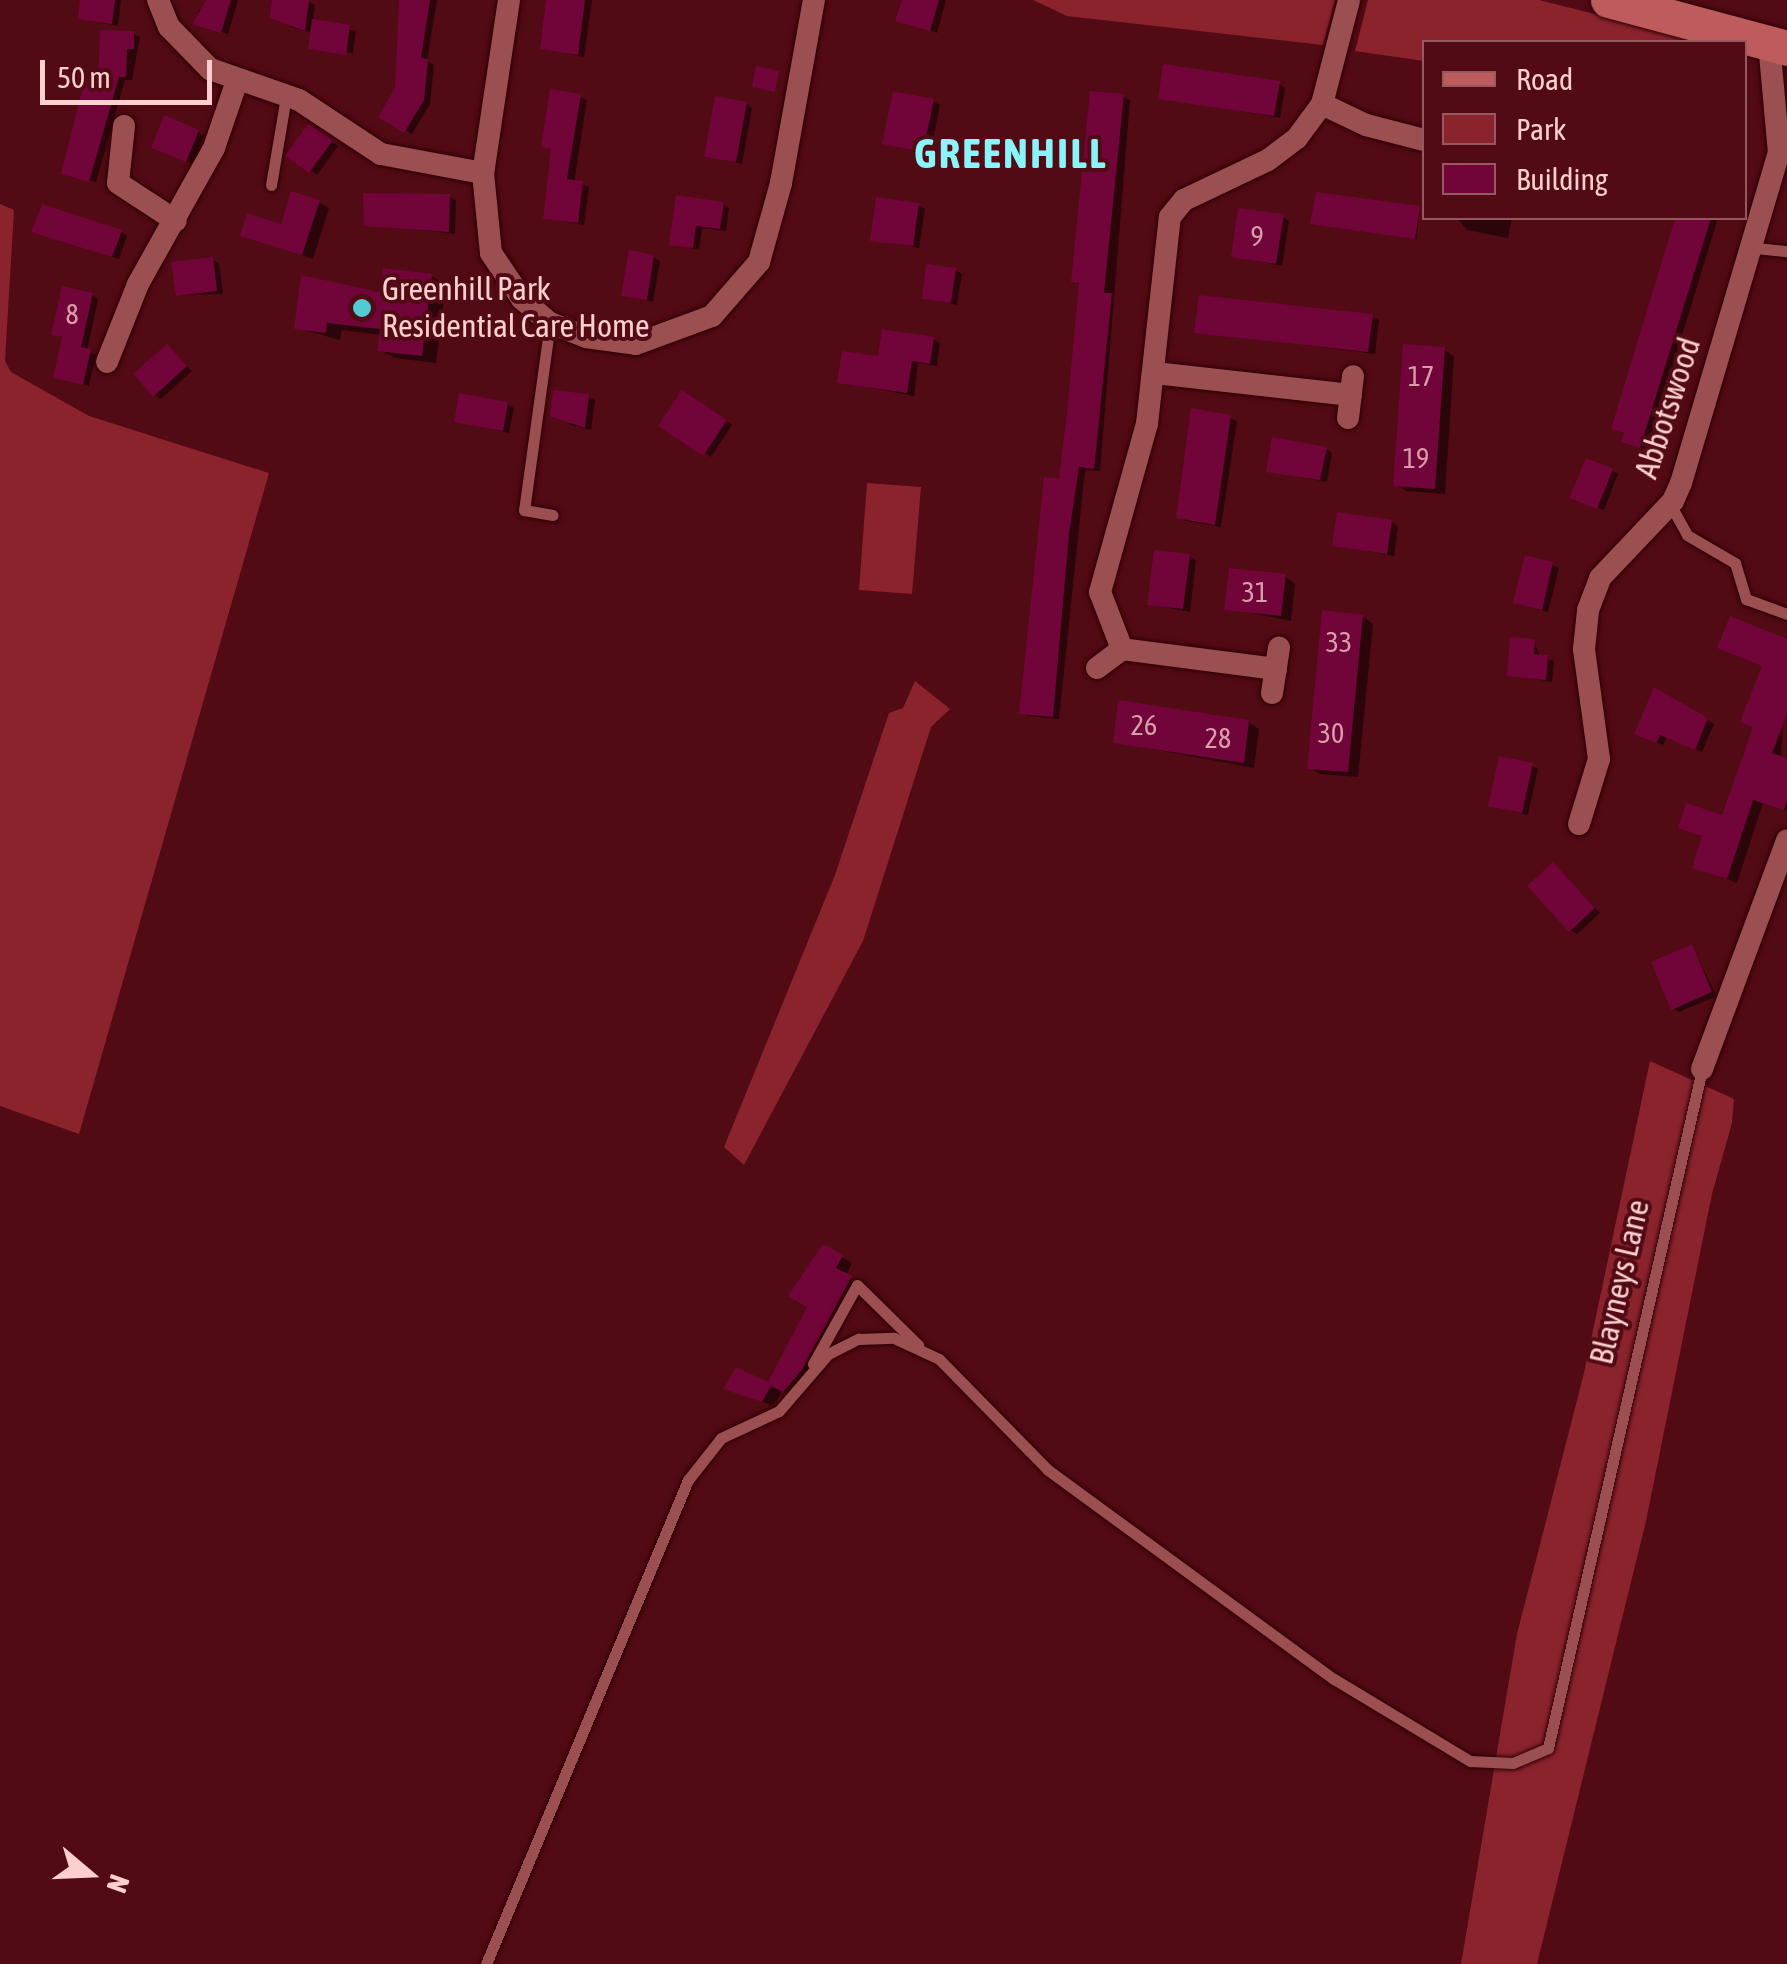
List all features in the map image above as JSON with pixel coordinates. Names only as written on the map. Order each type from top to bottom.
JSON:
[{"type":"main road","points":[[1611,0],[1778,46]]},
{"type":"street","points":[[158,0],[188,52],[237,81],[286,96],[381,154],[482,174]]},
{"type":"street","points":[[509,0],[482,174],[491,253],[522,298],[550,323],[586,337],[636,344],[685,330],[736,294],[768,238],[814,0]]},
{"type":"street","points":[[1122,649],[1102,613],[1103,566],[1147,424],[1155,373],[1160,267],[1170,217],[1184,200],[1268,160],[1297,138],[1322,104],[1349,0]]},
{"type":"street","name":"Abbotswood","points":[[1579,824],[1599,759],[1584,649],[1588,610],[1600,578],[1670,504],[1756,248],[1779,153],[1778,46]]},
{"type":"street","points":[[107,362],[138,284],[214,148],[237,81]]},
{"type":"street","points":[[1322,104],[1366,125],[1422,139]]},
{"type":"street","points":[[124,126],[118,183],[176,222]]},
{"type":"street","points":[[1155,373],[1351,396]]},
{"type":"street","points":[[1097,668],[1122,649],[1276,670]]},
{"type":"street","name":"Blayneys Lane","points":[[1702,1069],[1787,840]]},
{"type":"lane","points":[[270,185],[286,96]]},
{"type":"lane","points":[[1756,248],[1787,251]]},
{"type":"lane","points":[[550,323],[524,510],[553,515]]},
{"type":"lane","points":[[1670,504],[1688,534],[1736,563],[1746,599],[1787,614]]},
{"type":"lane","name":"Blayneys Lane","points":[[924,1352],[939,1359],[1048,1470],[1334,1679],[1470,1761],[1513,1763],[1548,1748],[1702,1069]]},
{"type":"lane","points":[[798,1391],[857,1285],[924,1352]]},
{"type":"lane","points":[[486,1964],[688,1480],[721,1438],[779,1411],[828,1354],[858,1339],[894,1338],[924,1352]]},
{"type":"green space","points":[[1033,0],[1335,0],[1323,45],[1067,16]]},
{"type":"green space","points":[[1368,0],[1539,0],[1698,40],[1422,40],[1422,61],[1355,51]]},
{"type":"green space","points":[[0,204],[14,210],[5,361],[11,372],[89,416],[269,473],[79,1134],[0,1106]]},
{"type":"green space","points":[[867,483],[921,487],[912,594],[859,590]]},
{"type":"green space","points":[[915,681],[950,709],[931,727],[863,941],[744,1165],[724,1147],[835,875],[889,713],[903,708]]},
{"type":"green space","points":[[1650,1061],[1734,1099],[1732,1123],[1712,1194],[1646,1521],[1537,1964],[1461,1964],[1517,1634],[1584,1373]]},
{"type":"building","points":[[80,0],[115,0],[112,24],[78,19]]},
{"type":"building","points":[[206,0],[231,0],[221,33],[192,24]]},
{"type":"building","points":[[272,0],[309,0],[305,31],[270,18]]},
{"type":"building","points":[[399,0],[430,0],[421,58],[428,59],[424,100],[404,133],[378,117],[395,88]]},
{"type":"building","points":[[546,0],[585,0],[578,55],[540,49]]},
{"type":"building","points":[[902,0],[939,0],[930,31],[895,21]]},
{"type":"building","points":[[312,19],[350,25],[346,55],[308,49]]},
{"type":"building","points":[[100,30],[134,31],[134,49],[127,49],[126,77],[119,77],[89,182],[61,174],[85,79],[98,83]]},
{"type":"building","points":[[1163,64],[1280,81],[1274,116],[1158,99]]},
{"type":"building","points":[[756,66],[779,71],[775,92],[752,87]]},
{"type":"building","points":[[550,89],[581,94],[567,179],[583,181],[578,223],[543,219],[551,149],[541,147]]},
{"type":"building","points":[[893,91],[934,99],[923,152],[882,144]]},
{"type":"building","points":[[1090,91],[1124,94],[1104,293],[1112,293],[1094,469],[1079,467],[1069,534],[1053,717],[1019,714],[1044,477],[1059,478],[1067,412],[1079,283],[1071,282]]},
{"type":"building","points":[[715,96],[747,102],[736,162],[704,157]]},
{"type":"building","points":[[164,115],[199,130],[186,162],[151,148]]},
{"type":"building","points":[[308,124],[333,140],[309,173],[285,156]]},
{"type":"building","points":[[291,191],[320,200],[302,255],[240,236],[247,213],[281,224]]},
{"type":"building","points":[[1316,192],[1420,206],[1415,239],[1310,224]]},
{"type":"building","points":[[363,193],[450,194],[449,232],[364,226]]},
{"type":"building","points":[[676,195],[724,202],[720,229],[696,226],[693,248],[669,245]]},
{"type":"building","points":[[876,197],[919,203],[913,246],[870,241]]},
{"type":"building","points":[[42,204],[122,230],[112,257],[31,232]]},
{"type":"building","points":[[1238,208],[1284,214],[1276,264],[1231,257]]},
{"type":"building","points":[[1674,220],[1710,220],[1640,448],[1621,442],[1624,433],[1611,429]]},
{"type":"building","points":[[629,250],[654,255],[647,300],[621,296]]},
{"type":"building","points":[[213,257],[217,291],[176,296],[171,262]]},
{"type":"building","points":[[926,264],[956,268],[951,303],[922,299]]},
{"type":"building","name":"Greenhill Park Residential Care Home","points":[[383,268],[432,274],[422,356],[377,351],[380,329],[327,323],[326,333],[294,329],[301,275],[379,292]]},
{"type":"building","points":[[62,286],[93,293],[81,347],[91,349],[83,385],[53,378],[62,337],[51,335]]},
{"type":"building","points":[[1199,295],[1373,314],[1368,352],[1194,333]]},
{"type":"building","points":[[882,329],[934,337],[930,364],[912,361],[907,393],[837,383],[842,351],[878,356]]},
{"type":"building","points":[[167,344],[187,366],[153,397],[133,374]]},
{"type":"building","points":[[1403,344],[1445,347],[1435,489],[1393,486]]},
{"type":"building","points":[[553,390],[589,394],[585,428],[550,416]]},
{"type":"building","points":[[682,390],[727,420],[703,456],[658,426]]},
{"type":"building","points":[[459,393],[508,402],[503,431],[454,422]]},
{"type":"building","points":[[1191,408],[1231,415],[1215,525],[1176,518]]},
{"type":"building","points":[[1272,437],[1327,447],[1320,480],[1266,472]]},
{"type":"building","points":[[1586,458],[1613,469],[1597,509],[1569,498]]},
{"type":"building","points":[[1337,512],[1392,520],[1387,554],[1332,546]]},
{"type":"building","points":[[1154,550],[1190,554],[1183,609],[1147,605]]},
{"type":"building","points":[[1525,555],[1553,562],[1542,610],[1513,603]]},
{"type":"building","points":[[1229,568],[1286,574],[1281,616],[1224,610]]},
{"type":"building","points":[[1322,610],[1363,615],[1348,772],[1307,769]]},
{"type":"building","points":[[1730,616],[1787,639],[1787,714],[1772,753],[1787,758],[1787,801],[1784,810],[1753,800],[1727,879],[1692,868],[1702,836],[1678,828],[1686,803],[1722,815],[1753,727],[1740,722],[1762,666],[1717,648]]},
{"type":"building","points":[[1510,637],[1535,639],[1534,654],[1548,655],[1546,680],[1507,676]]},
{"type":"building","points":[[1654,687],[1708,718],[1695,750],[1660,735],[1656,743],[1634,734]]},
{"type":"building","points":[[1118,700],[1249,720],[1244,763],[1113,743]]},
{"type":"building","points":[[1499,756],[1533,763],[1522,813],[1488,806]]},
{"type":"building","points":[[1553,862],[1595,908],[1569,932],[1527,886]]},
{"type":"building","points":[[1692,944],[1712,992],[1671,1010],[1651,962]]},
{"type":"building","points":[[823,1244],[843,1255],[836,1268],[852,1276],[802,1370],[783,1392],[771,1386],[762,1402],[723,1389],[736,1367],[768,1382],[807,1307],[788,1296]]},
{"type":"place","name":"Greenhill Park Residential Care Home","points":[[362,308]]},
{"type":"district","name":"GREENHILL","points":[[1011,153]]}]
